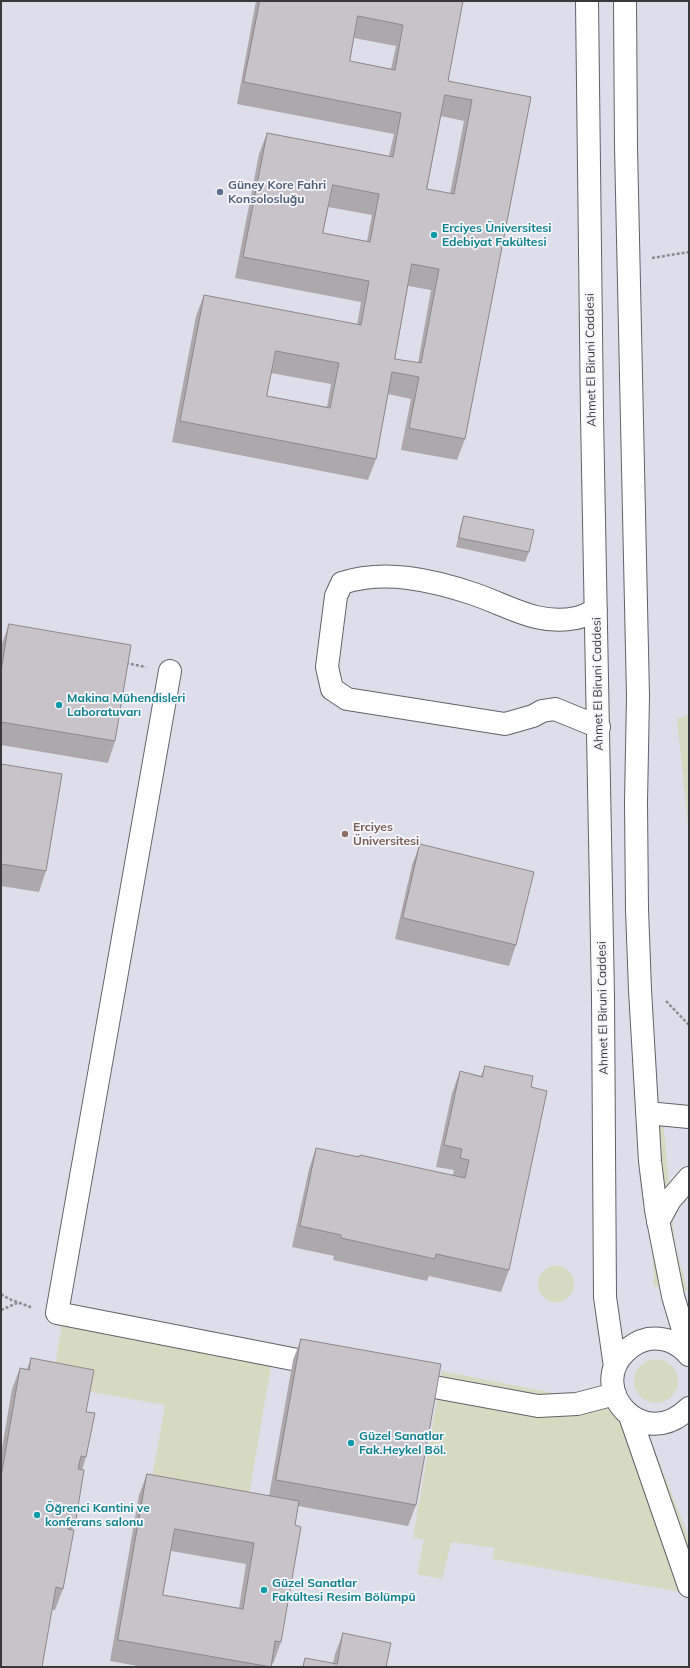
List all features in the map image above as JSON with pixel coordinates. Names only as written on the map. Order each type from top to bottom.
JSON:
[{"type":"street","name":"Ahmet El Biruni Caddesi","points":[[587,1],[592,415],[599,727],[605,1297],[615,1367],[613,1380],[615,1394]]},
{"type":"street","points":[[625,1],[638,696],[636,802],[637,909],[650,1161],[658,1222],[673,1296],[689,1350]]},
{"type":"street","points":[[596,610],[577,618],[552,620],[527,616],[474,594],[435,582],[380,576],[357,578],[342,583],[336,596],[327,667],[332,689],[347,699],[505,724],[533,716],[542,711],[555,709],[599,727]]},
{"type":"street","points":[[170,671],[57,1313],[345,1370]]},
{"type":"street","points":[[647,1113],[689,1117]]},
{"type":"street","points":[[658,1222],[670,1200],[689,1178]]},
{"type":"street","points":[[615,1367],[621,1355],[631,1346],[644,1340],[657,1338],[670,1340],[682,1347],[689,1354]]},
{"type":"street","points":[[384,1377],[538,1406],[577,1404],[615,1394],[620,1406],[630,1416],[641,1422],[654,1425],[668,1423],[680,1417],[689,1408]]},
{"type":"street","points":[[630,1416],[689,1586]]},
{"type":"path","points":[[629,262],[689,252]]},
{"type":"path","points":[[124,663],[170,671]]},
{"type":"path","points":[[1,1294],[18,1303],[1,1310]]},
{"type":"shaded area","name":"Erciyes Üniversitesi","points":[[1,1],[689,1],[689,1667],[1,1667]]},
{"type":"green space","points":[[689,715],[689,835],[677,719]]},
{"type":"green space","points":[[663,1120],[675,1245],[688,1291],[654,1286],[651,1218],[652,1135]]},
{"type":"green space","points":[[556,1266],[566,1269],[571,1274],[574,1284],[571,1294],[566,1299],[556,1302],[546,1299],[541,1294],[538,1284],[541,1274],[546,1269]]},
{"type":"green space","points":[[63,1318],[273,1354],[248,1501],[151,1484],[165,1405],[52,1385]]},
{"type":"green space","points":[[656,1359],[668,1363],[674,1369],[678,1381],[674,1393],[668,1399],[656,1403],[644,1399],[638,1393],[634,1381],[638,1369],[644,1363]]},
{"type":"green space","points":[[442,1371],[639,1410],[689,1538],[689,1569],[686,1593],[492,1559],[495,1548],[451,1542],[442,1579],[417,1574],[424,1540],[413,1537]]},
{"type":"building","name":"Erciyes Üniversitesi Edebiyat Fakültesi","points":[[260,1],[463,1],[448,81],[531,97],[465,439],[409,428],[419,377],[392,372],[376,459],[180,421],[204,295],[361,325],[369,281],[243,257],[267,133],[393,157],[401,113],[244,82]],"holes":[[[358,16],[403,25],[395,70],[350,61]],[[445,95],[472,100],[454,194],[427,189]],[[333,185],[379,194],[370,242],[323,233]],[[412,264],[439,269],[421,363],[395,359]],[[276,351],[339,363],[330,408],[267,396]]]},
{"type":"building","points":[[464,516],[534,530],[529,552],[459,538]]},
{"type":"building","name":"Makina Mühendisleri Laboratuvarı","points":[[9,624],[131,645],[115,741],[1,722],[1,672]]},
{"type":"building","points":[[1,764],[62,774],[46,871],[1,864]]},
{"type":"building","points":[[420,844],[534,872],[516,945],[403,918]]},
{"type":"building","points":[[485,1066],[533,1076],[531,1087],[547,1091],[509,1270],[436,1254],[435,1259],[341,1238],[341,1235],[300,1226],[316,1148],[359,1157],[360,1155],[465,1178],[469,1160],[460,1158],[462,1149],[444,1145],[460,1071],[482,1077]]},
{"type":"building","name":"Güzel Sanatlar Fak.Heykel Böl.","points":[[301,1339],[441,1364],[416,1505],[276,1480]]},
{"type":"building","name":"Öğrenci Kantini ve konferans salonu","points":[[31,1358],[94,1370],[86,1412],[95,1413],[86,1457],[81,1456],[78,1469],[84,1470],[76,1519],[70,1518],[68,1529],[74,1530],[63,1589],[56,1587],[42,1667],[1,1667],[1,1477],[20,1368],[29,1370]]},
{"type":"building","name":"Güzel Sanatlar Fakültesi Resim Bölümpü","points":[[147,1474],[299,1501],[295,1525],[301,1527],[281,1642],[275,1641],[271,1667],[118,1640]],"holes":[[[175,1529],[254,1543],[243,1609],[163,1595]]]},
{"type":"building","points":[[343,1633],[391,1643],[386,1667],[303,1667],[305,1658],[337,1664]]},
{"type":"place","name":"Güney Kore Fahri Konsolosluğu","points":[[220,192]]},
{"type":"place","name":"Erciyes Üniversitesi Edebiyat Fakültesi","points":[[434,235]]},
{"type":"place","name":"Makina Mühendisleri Laboratuvarı","points":[[59,705]]},
{"type":"place","name":"Erciyes Üniversitesi","points":[[345,834]]},
{"type":"place","name":"Güzel Sanatlar Fak.Heykel Böl.","points":[[351,1443]]},
{"type":"place","name":"Öğrenci Kantini ve konferans salonu","points":[[37,1515]]},
{"type":"place","name":"Güzel Sanatlar Fakültesi Resim Bölümpü","points":[[264,1590]]}]
